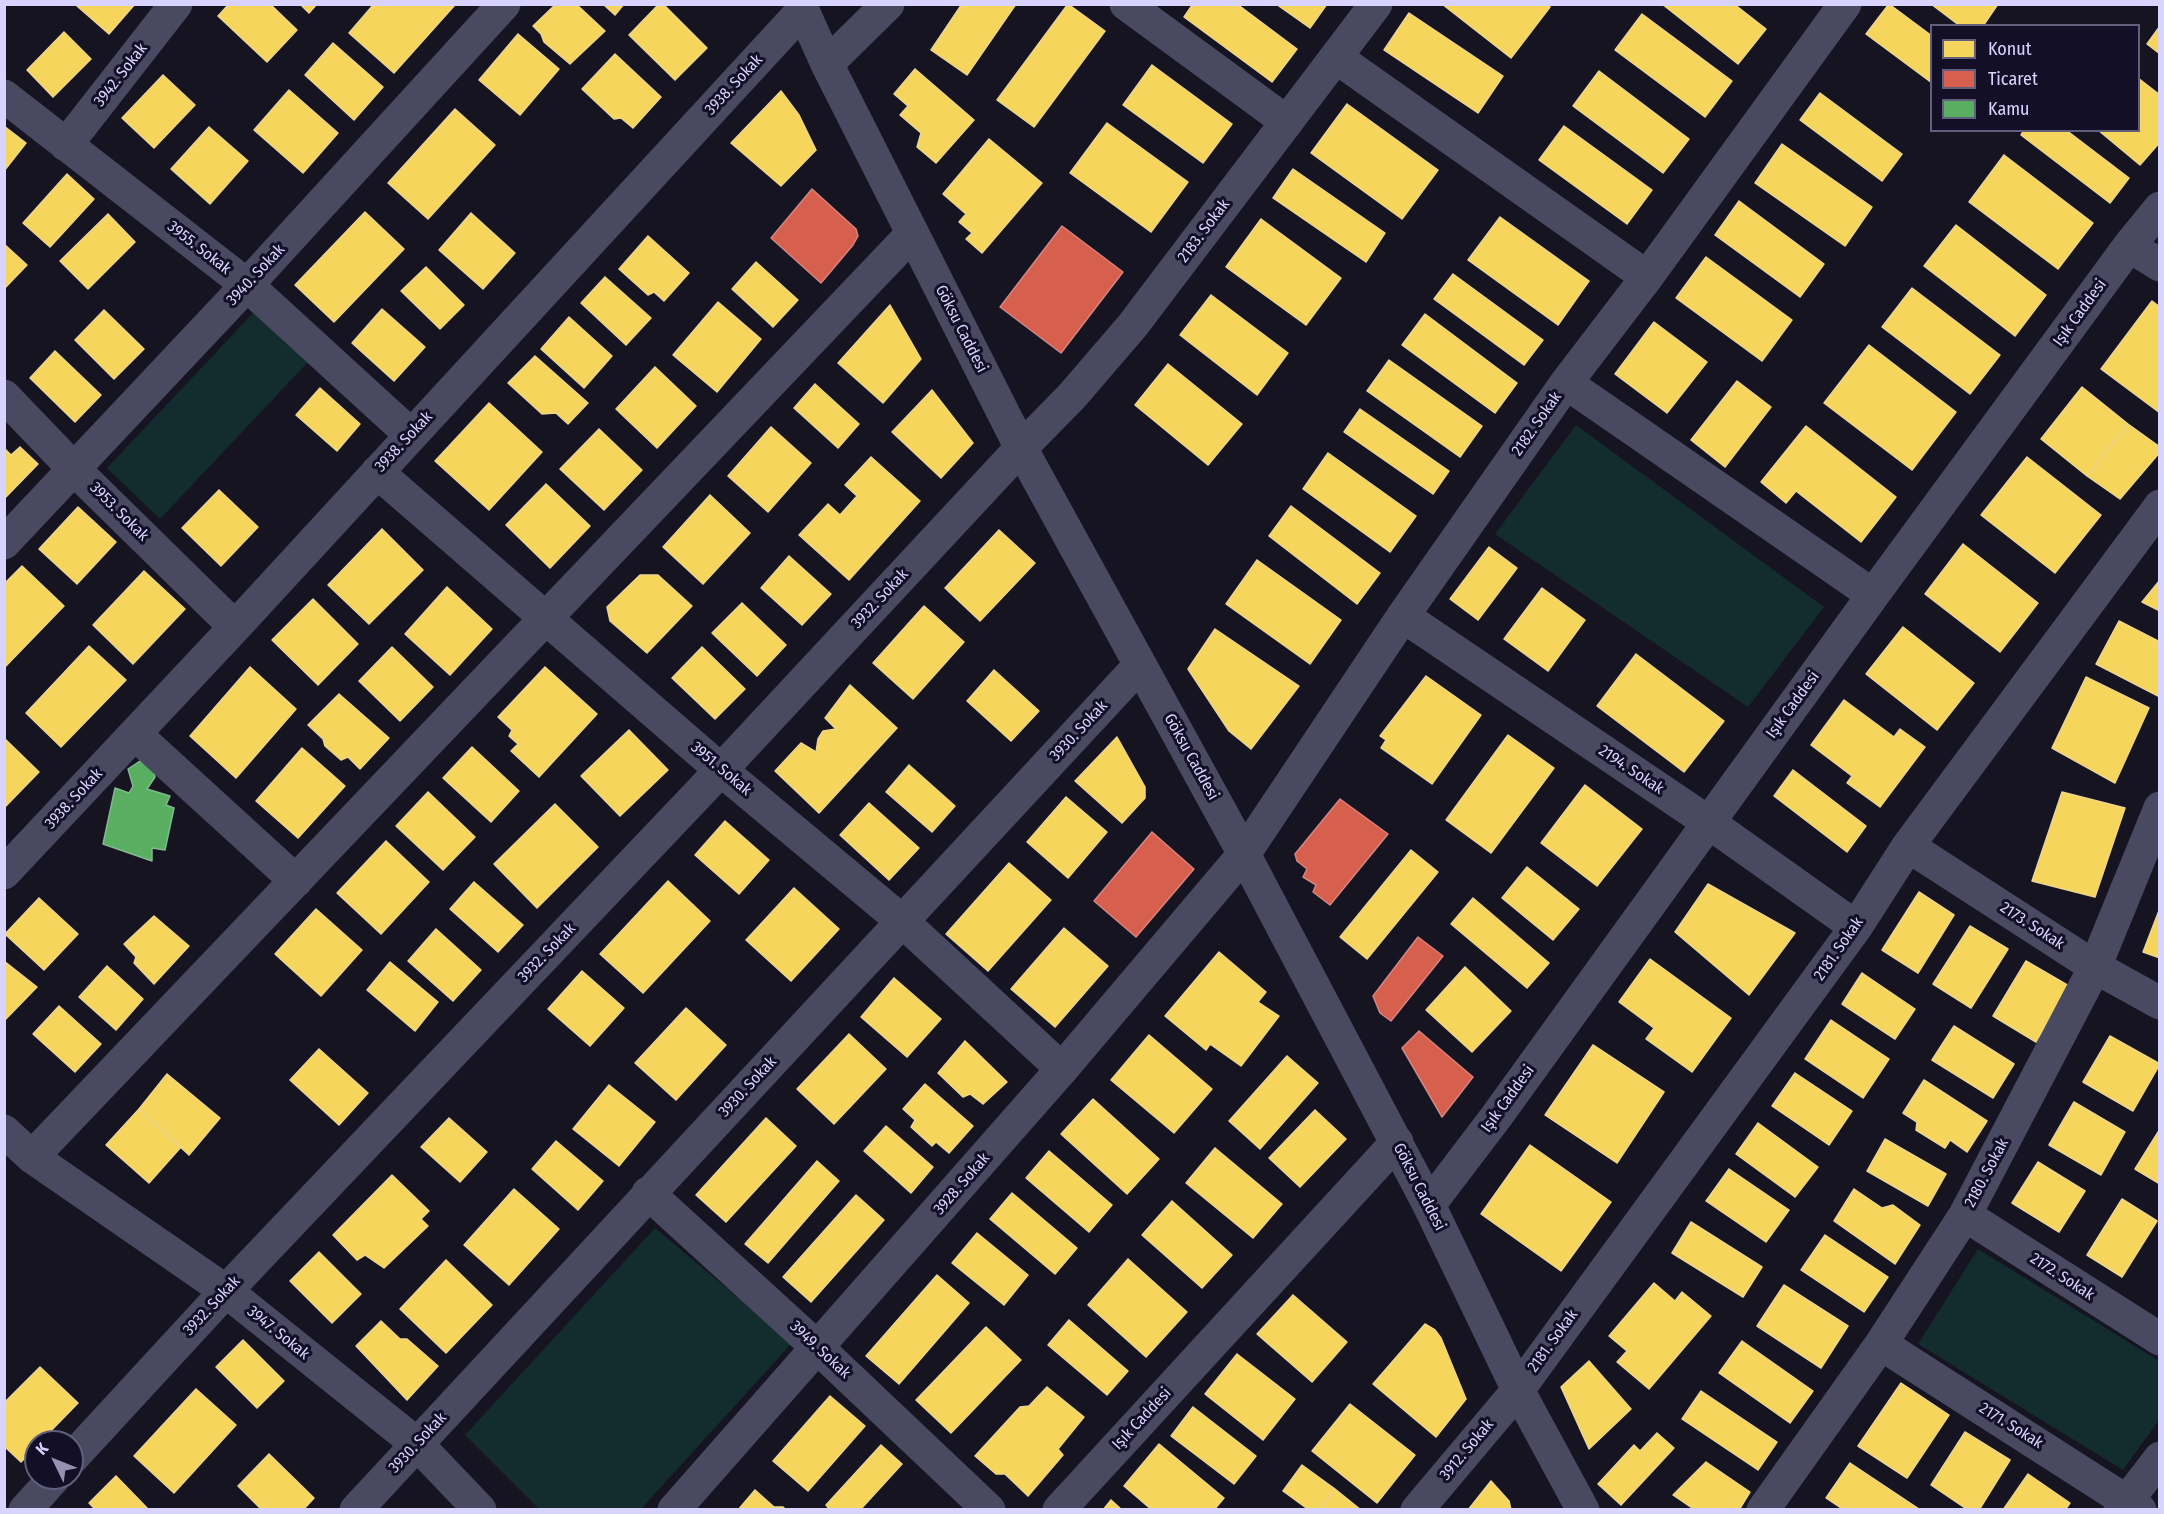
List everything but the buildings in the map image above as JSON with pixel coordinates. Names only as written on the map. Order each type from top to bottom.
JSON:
[{"type":"street","name":"3942. Sokak","points":[[66,145],[176,4]]},
{"type":"street","name":"3940. Sokak","points":[[4,543],[247,285],[504,4]]},
{"type":"street","points":[[827,64],[888,4]]},
{"type":"street","points":[[1126,4],[1287,122]]},
{"type":"street","name":"2183. Sokak","points":[[1021,448],[1072,396],[1133,325],[1376,4]]},
{"type":"street","name":"2182. Sokak","points":[[1244,854],[1403,616],[1566,383],[1647,277],[1845,4]]},
{"type":"street","name":"Göksu Caddesi","points":[[801,7],[827,64],[1021,448],[1244,854],[1397,1143],[1518,1390],[1583,1509]]},
{"type":"street","name":"3938. Sokak","points":[[4,873],[235,627],[801,7]]},
{"type":"street","points":[[1337,58],[1647,277]]},
{"type":"street","name":"3955. Sokak","points":[[4,96],[247,285],[411,435]]},
{"type":"street","name":"Işık Caddesi","points":[[1429,1205],[1496,1117],[1873,595],[2129,246],[2160,208]]},
{"type":"street","points":[[32,1157],[912,234]]},
{"type":"street","points":[[2129,246],[2160,265]]},
{"type":"street","points":[[1566,383],[1873,595]]},
{"type":"street","name":"3953. Sokak","points":[[4,396],[75,470],[235,627]]},
{"type":"street","name":"3932. Sokak","points":[[84,1445],[226,1291],[721,770],[1021,448]]},
{"type":"street","name":"3951. Sokak","points":[[377,472],[721,770],[902,921],[1062,1069]]},
{"type":"street","name":"2181. Sokak","points":[[1518,1390],[1856,927],[1908,846],[2160,506]]},
{"type":"street","name":"2194. Sokak","points":[[1403,616],[1708,822],[1856,927]]},
{"type":"street","name":"3930. Sokak","points":[[356,1509],[1140,665]]},
{"type":"street","points":[[135,734],[296,881]]},
{"type":"street","name":"2180. Sokak","points":[[1763,1509],[1881,1344],[1965,1215],[2095,967],[2160,808]]},
{"type":"street","name":"2173. Sokak","points":[[1908,846],[2095,967],[2160,1003]]},
{"type":"street","name":"3928. Sokak","points":[[674,1509],[1062,1069],[1244,854]]},
{"type":"street","name":"3947. Sokak","points":[[4,1131],[32,1157],[226,1291],[417,1444],[480,1509]]},
{"type":"street","name":"Işık Caddesi","points":[[1059,1509],[1397,1143]]},
{"type":"street","name":"3949. Sokak","points":[[648,1193],[818,1348],[989,1509]]},
{"type":"street","name":"2172. Sokak","points":[[1965,1215],[2160,1339]]},
{"type":"street","name":"2171. Sokak","points":[[1881,1344],[2129,1506]]},
{"type":"street","name":"3912. Sokak","points":[[1417,1509],[1518,1390]]},
{"type":"street","points":[[2129,1506],[2160,1458]]},
{"type":"street","points":[[25,1509],[43,1490]]},
{"type":"green space","points":[[255,311],[309,361],[160,519],[107,468]]},
{"type":"green space","points":[[1576,425],[1824,607],[1748,707],[1495,534]]},
{"type":"green space","points":[[655,1228],[792,1343],[641,1509],[539,1509],[465,1435]]},
{"type":"green space","points":[[1978,1249],[2159,1361],[2159,1420],[2123,1470],[1918,1344]]}]
